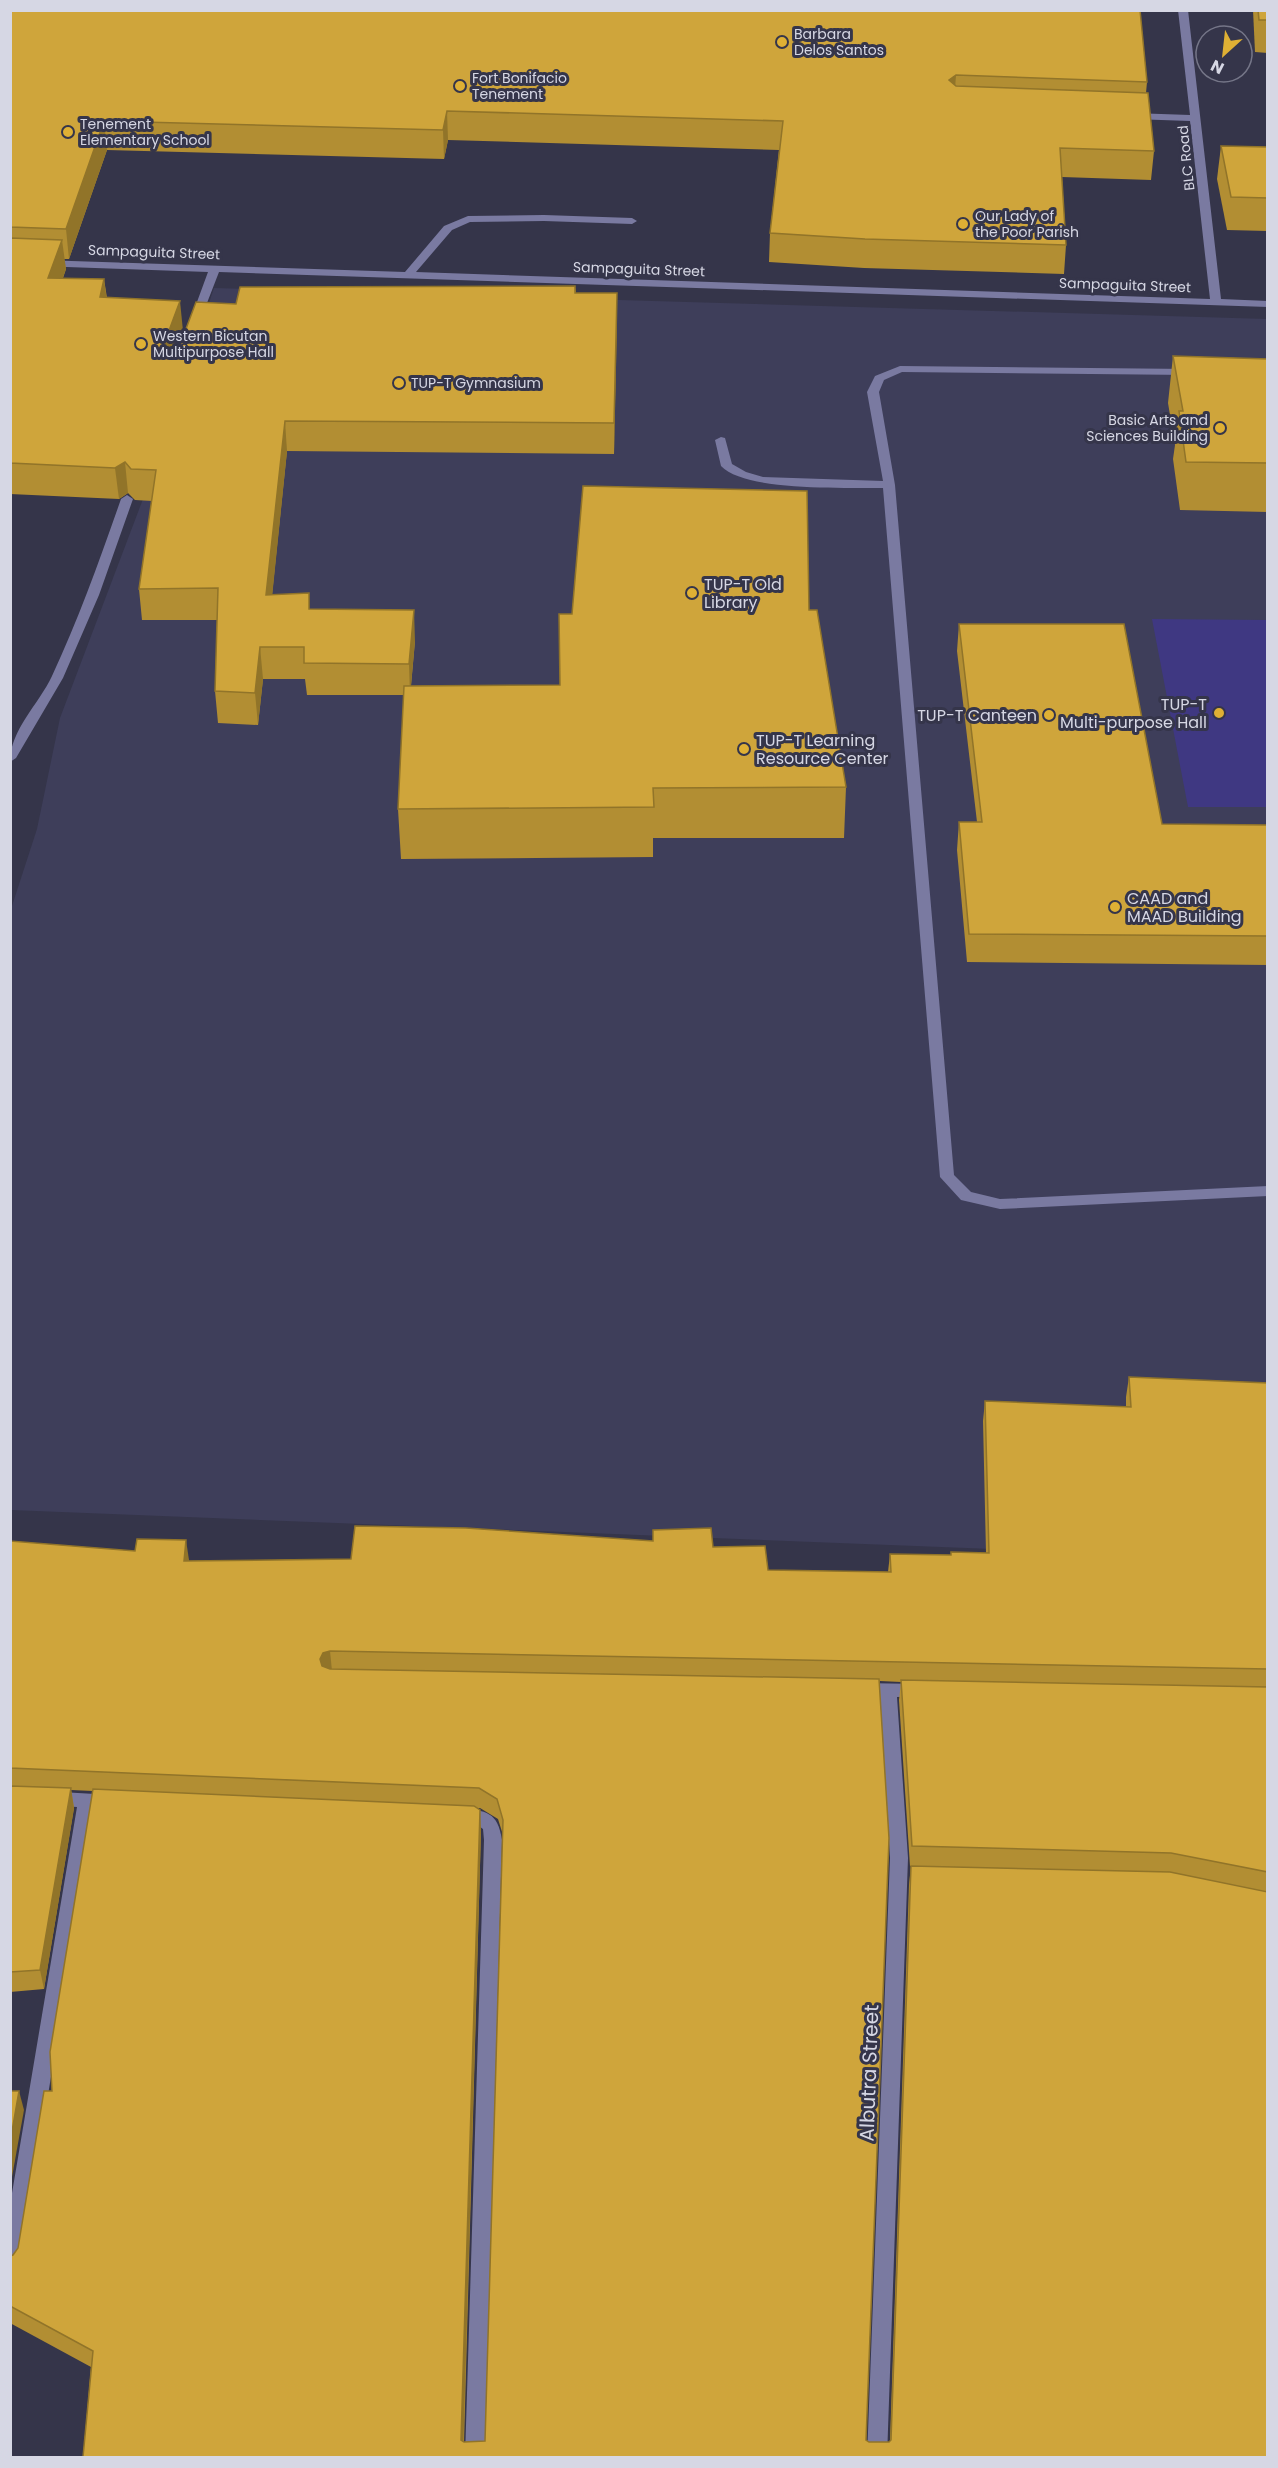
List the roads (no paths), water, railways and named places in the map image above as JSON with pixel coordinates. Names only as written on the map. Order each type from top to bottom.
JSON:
[{"type":"street","name":"BLC Road","points":[[1183,10],[1216,303]]},
{"type":"street","points":[[1126,116],[1195,118]]},
{"type":"street","points":[[407,276],[448,228],[468,219],[544,218],[632,221]]},
{"type":"street","name":"Sampaguita Street","points":[[10,262],[1268,304]]},
{"type":"street","points":[[191,332],[214,270]]},
{"type":"street","points":[[1196,372],[900,369],[879,378],[873,393],[889,485],[947,1177],[966,1196],[1000,1204],[1268,1191]]},
{"type":"street","points":[[722,440],[727,466],[742,475],[763,480],[889,485]]},
{"type":"street","points":[[10,758],[57,678],[93,595],[127,500]]},
{"type":"street","points":[[841,1690],[936,1691]]},
{"type":"street","name":"Albutra Street","points":[[877,2457],[899,1858],[888,1690]]},
{"type":"street","points":[[10,1796],[135,1803]]},
{"type":"street","points":[[10,2266],[87,1801]]},
{"type":"street","points":[[445,1815],[480,1817],[491,1826],[493,1840],[475,2457]]},
{"type":"street","points":[[898,1875],[921,1875]]},
{"type":"place","name":"Barbara Delos Santos","points":[[782,42]]},
{"type":"place","name":"Fort Bonifacio Tenement","points":[[460,86]]},
{"type":"place","name":"Tenement Elementary School","points":[[68,132]]},
{"type":"place","name":"Our Lady of the Poor Parish","points":[[963,224]]},
{"type":"place","name":"Western Bicutan Multipurpose Hall","points":[[141,344]]},
{"type":"place","name":"TUP-T Gymnasium","points":[[399,383]]},
{"type":"place","name":"Basic Arts and Sciences Building","points":[[1220,428]]},
{"type":"place","name":"TUP-T Old Library","points":[[692,593]]},
{"type":"place","name":"TUP-T Multi-purpose Hall","points":[[1219,713]]},
{"type":"place","name":"TUP-T Canteen","points":[[1049,715]]},
{"type":"place","name":"TUP-T Learning Resource Center","points":[[744,749]]},
{"type":"place","name":"CAAD and MAAD Building","points":[[1115,907]]}]
